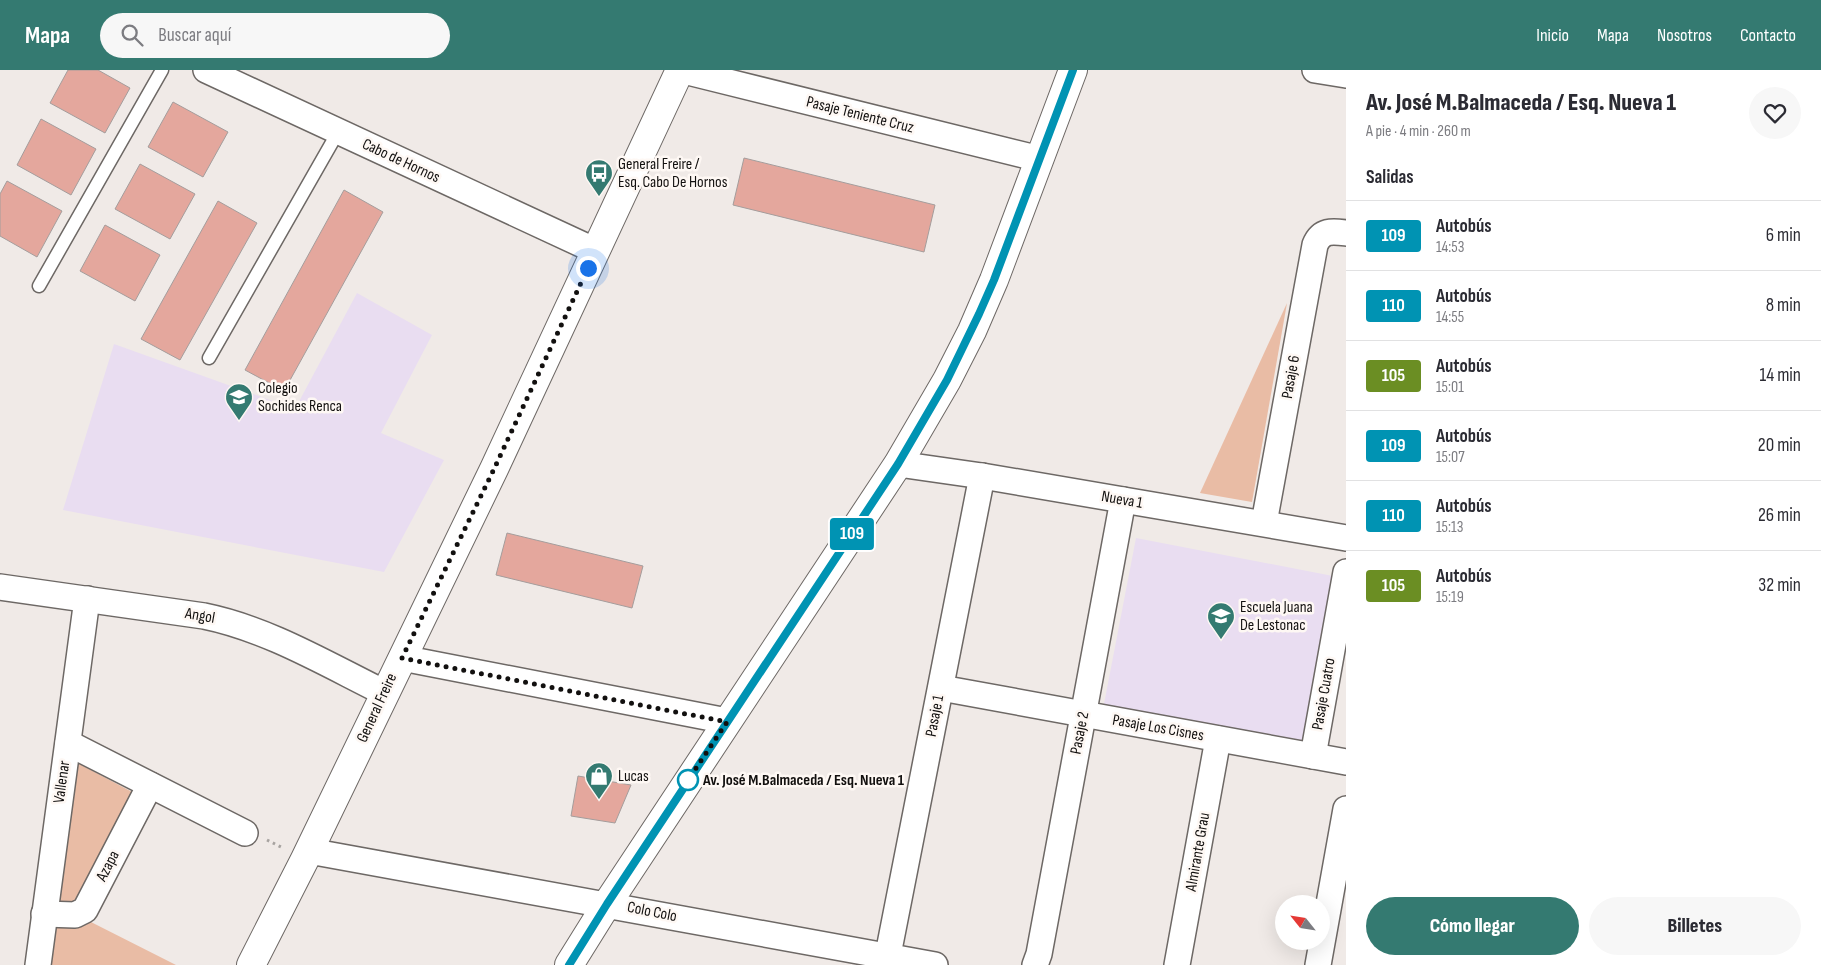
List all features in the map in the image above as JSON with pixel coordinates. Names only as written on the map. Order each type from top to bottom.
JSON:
[{"type":"main road","name":"General Freire","points":[[251,965],[307,855],[494,469],[680,70]]},
{"type":"main road","points":[[569,965],[607,904],[898,464],[947,380],[972,331],[994,280],[1073,70]]},
{"type":"street","name":"Cabo de Hornos","points":[[206,70],[596,251]]},
{"type":"street","name":"Pasaje Teniente Cruz","points":[[680,70],[1040,159]]},
{"type":"street","points":[[1315,70],[1346,75]]},
{"type":"street","name":"Pasaje 6","points":[[1264,524],[1315,245],[1318,239],[1334,233]]},
{"type":"street","name":"Nueva 1","points":[[898,464],[982,476],[1346,538]]},
{"type":"street","name":"Pasaje 1","points":[[887,961],[982,476]]},
{"type":"street","name":"Pasaje 2","points":[[1035,965],[1039,954],[1123,500]]},
{"type":"street","name":"Pasaje Cuatro","points":[[1313,756],[1346,572]]},
{"type":"street","name":"Angol","points":[[0,587],[204,616],[246,626],[277,639],[385,693]]},
{"type":"street","name":"Vallenar","points":[[38,965],[87,599]]},
{"type":"street","points":[[402,658],[727,722]]},
{"type":"street","name":"Pasaje Los Cisnes","points":[[941,688],[1346,762]]},
{"type":"street","name":"Almirante Grau","points":[[1178,965],[1218,739]]},
{"type":"street","points":[[68,743],[245,833]]},
{"type":"street","name":"Azapa","points":[[44,914],[75,915],[85,910],[150,785]]},
{"type":"street","points":[[1318,965],[1346,809]]},
{"type":"street","name":"Colo Colo","points":[[307,855],[607,904],[887,961],[935,965]]},
{"type":"lane","points":[[39,286],[162,70]]},
{"type":"lane","points":[[209,358],[338,132]]},
{"type":"path","points":[[245,833],[256,835],[307,855]]},
{"type":"shaded area","name":"Colegio Sochides Renca","points":[[357,293],[432,335],[381,433],[444,460],[384,572],[63,510],[114,344],[295,409]]},
{"type":"shaded area","points":[[1287,303],[1252,502],[1200,493]]},
{"type":"shaded area","name":"Escuela Juana De Lestonac","points":[[1136,538],[1338,577],[1306,743],[1104,704]]},
{"type":"shaded area","points":[[74,761],[149,801],[85,919],[176,965],[49,965]]},
{"type":"building","points":[[68,70],[98,70],[130,88],[105,133],[50,103]]},
{"type":"building","points":[[173,102],[228,132],[203,177],[148,147]]},
{"type":"building","points":[[41,119],[96,149],[71,195],[17,165]]},
{"type":"building","points":[[744,158],[935,205],[924,252],[733,205]]},
{"type":"building","points":[[140,164],[195,194],[170,239],[115,209]]},
{"type":"building","points":[[7,181],[62,211],[37,257],[0,236],[0,194]]},
{"type":"building","points":[[344,190],[383,212],[284,391],[245,370]]},
{"type":"building","points":[[218,201],[257,223],[180,360],[141,339]]},
{"type":"building","points":[[105,225],[160,255],[135,301],[80,271]]},
{"type":"building","points":[[507,533],[643,566],[632,608],[496,575]]},
{"type":"building","name":"Lucas","points":[[578,776],[631,785],[615,823],[571,816]]},
{"type":"bus line","name":"109","points":[[569,965],[607,904],[898,464],[923,423],[972,331],[994,280],[1073,70]]},
{"type":"place","name":"General Freire / Esq. Cabo De Hornos","points":[[599,197]]},
{"type":"place","name":"Colegio Sochides Renca","points":[[239,421]]},
{"type":"place","name":"Escuela Juana De Lestonac","points":[[1221,640]]},
{"type":"place","name":"Av. José M.Balmaceda / Esq. Nueva 1","points":[[688,780]]},
{"type":"place","name":"Lucas","points":[[599,800]]},
{"type":"route","points":[[588,268],[494,469],[402,658],[727,722],[684,786],[688,780]]}]
